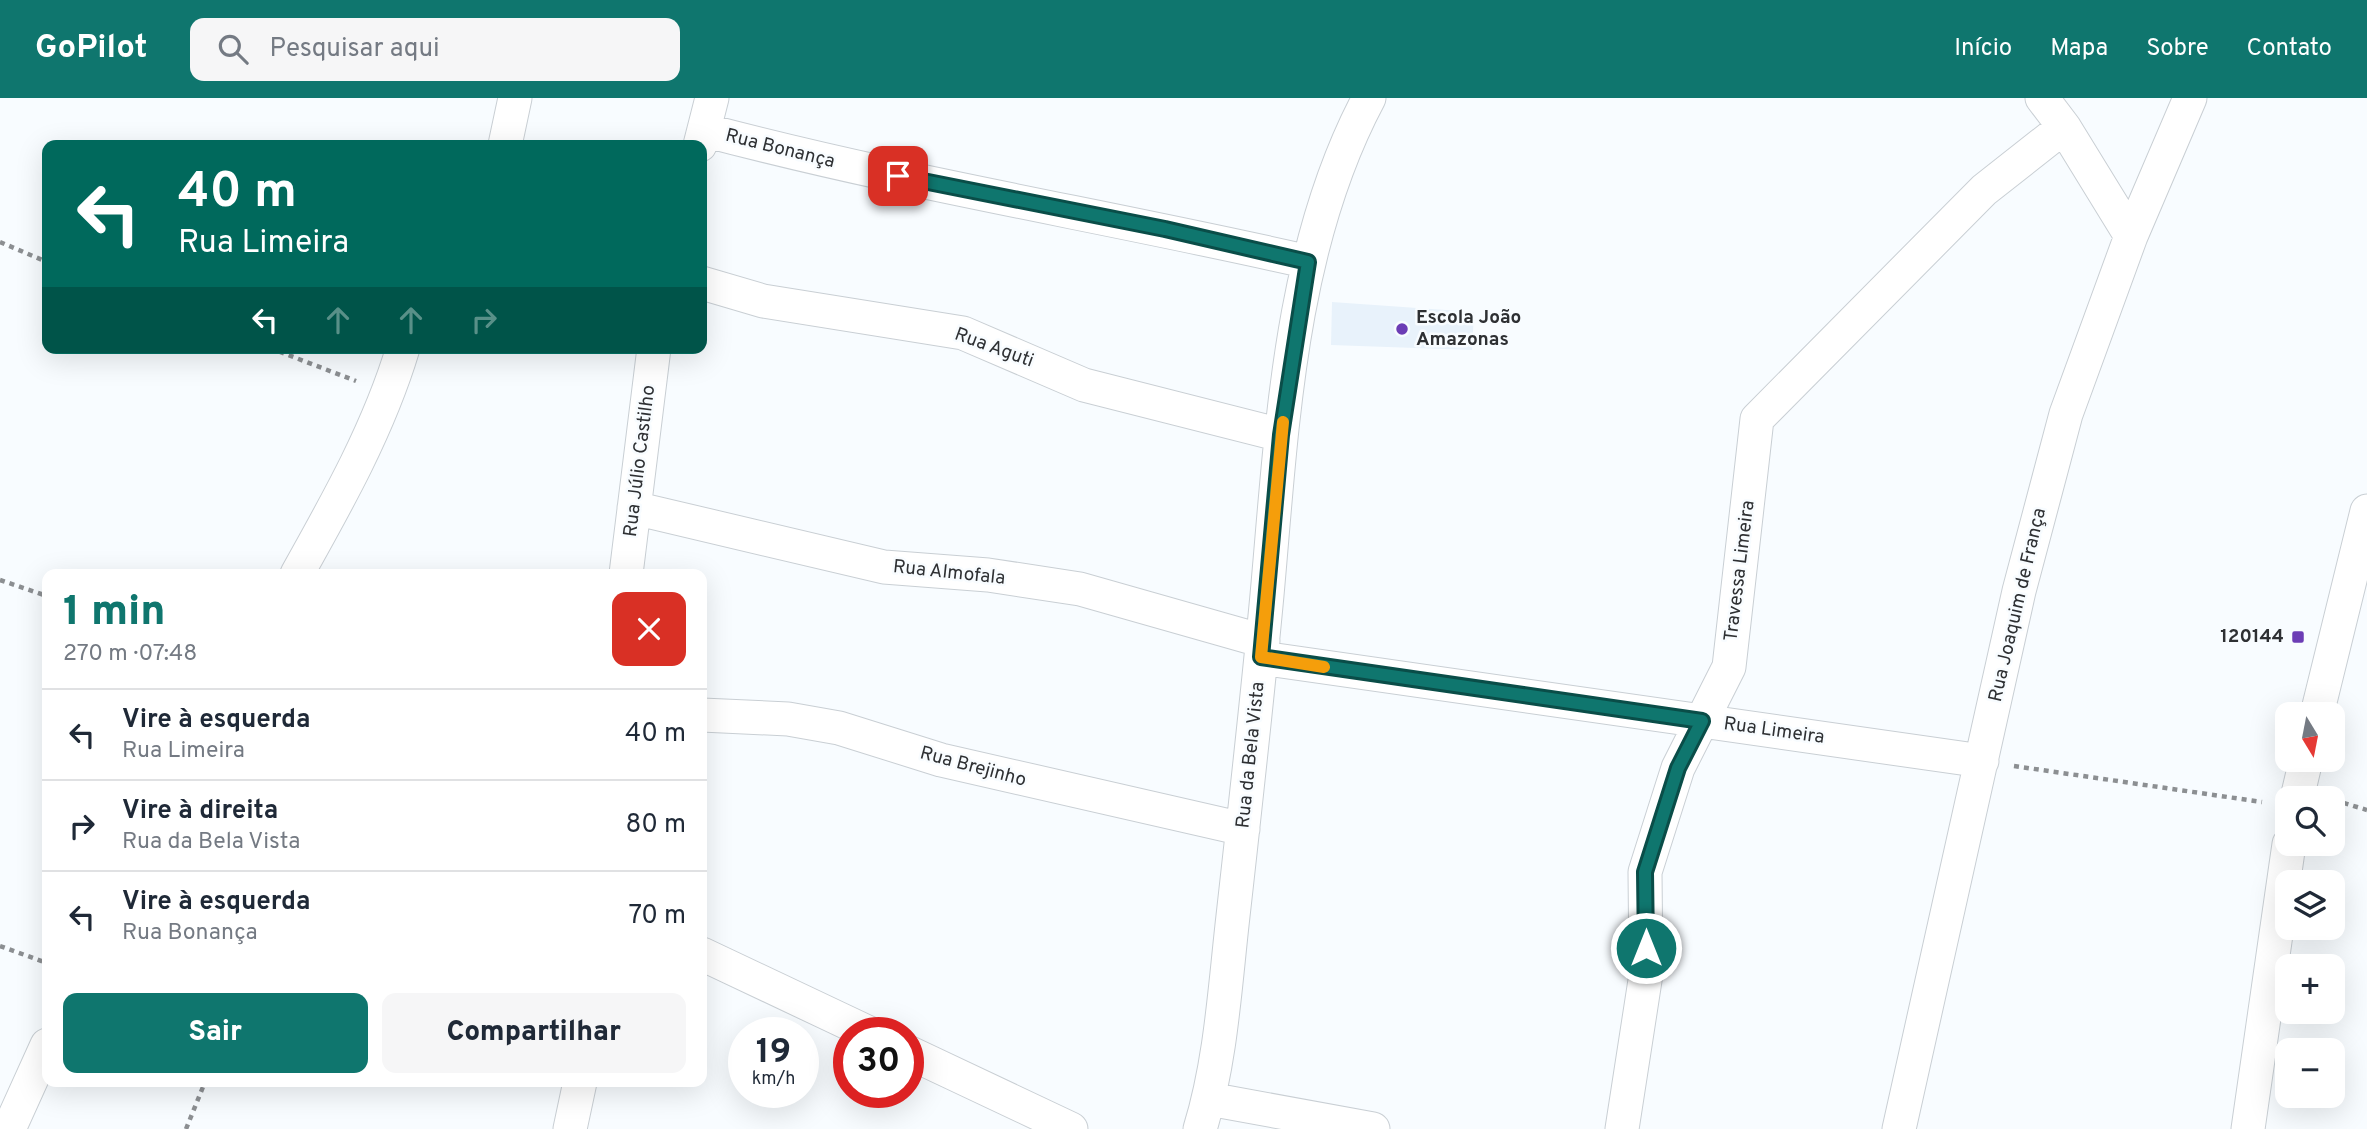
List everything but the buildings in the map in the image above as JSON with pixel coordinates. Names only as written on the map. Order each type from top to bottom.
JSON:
[{"type":"street","points":[[506,140],[515,98]]},
{"type":"street","points":[[702,137],[712,98]]},
{"type":"street","name":"Rua da Bela Vista","points":[[1205,1114],[1243,829],[1281,435],[1308,262],[1346,142],[1369,98]]},
{"type":"street","points":[[2042,98],[2064,127],[2131,236]]},
{"type":"street","name":"Rua Joaquim de França","points":[[1899,1129],[2019,591],[2066,414],[2131,236],[2190,98]]},
{"type":"street","name":"Travessa Limeira","points":[[1622,1129],[1646,974],[1645,872],[1678,768],[1729,667],[1758,419],[1984,190],[2064,127]]},
{"type":"street","name":"Rua Bonança","points":[[702,137],[1165,229],[1308,262]]},
{"type":"street","name":"Rua Aguti","points":[[707,284],[763,301],[963,333],[1084,385],[1281,435]]},
{"type":"street","points":[[300,569],[356,466],[389,394],[401,354]]},
{"type":"street","name":"Rua Júlio Castilho","points":[[627,569],[653,354]]},
{"type":"street","name":"Rua Almofala","points":[[634,508],[884,567],[988,575],[1080,589],[1262,649]]},
{"type":"street","points":[[2320,702],[2367,511]]},
{"type":"street","name":"Rua Limeira","points":[[1262,649],[1702,721],[1982,761]]},
{"type":"street","name":"Rua Brejinho","points":[[707,715],[788,719],[839,728],[941,760],[1243,829]]},
{"type":"street","points":[[2248,1129],[2287,856]]},
{"type":"street","points":[[707,956],[835,1017]]},
{"type":"street","points":[[9,1129],[42,1056]]},
{"type":"street","points":[[924,1060],[1070,1129]]},
{"type":"street","points":[[570,1129],[579,1087]]},
{"type":"street","points":[[1205,1114],[1373,1129]]},
{"type":"path","points":[[0,242],[42,260]]},
{"type":"path","points":[[286,354],[389,394]]},
{"type":"path","points":[[0,580],[42,594]]},
{"type":"path","points":[[1982,761],[2275,800]]},
{"type":"path","points":[[2345,803],[2367,810]]},
{"type":"path","points":[[0,946],[42,961]]},
{"type":"path","points":[[186,1129],[203,1087]]},
{"type":"shaded area","name":"Escola João Amazonas","points":[[1332,302],[1474,312],[1472,350],[1331,345]]},
{"type":"slow traffic","points":[[1283,422],[1261,657],[1324,667]]},
{"type":"place","name":"Escola João Amazonas","points":[[1402,329]]},
{"type":"place","name":"120144","points":[[2298,637]]},
{"type":"route","points":[[898,176],[1165,229],[1308,262],[1281,435],[1261,657],[1702,721],[1678,768],[1645,872],[1646,948]]}]
